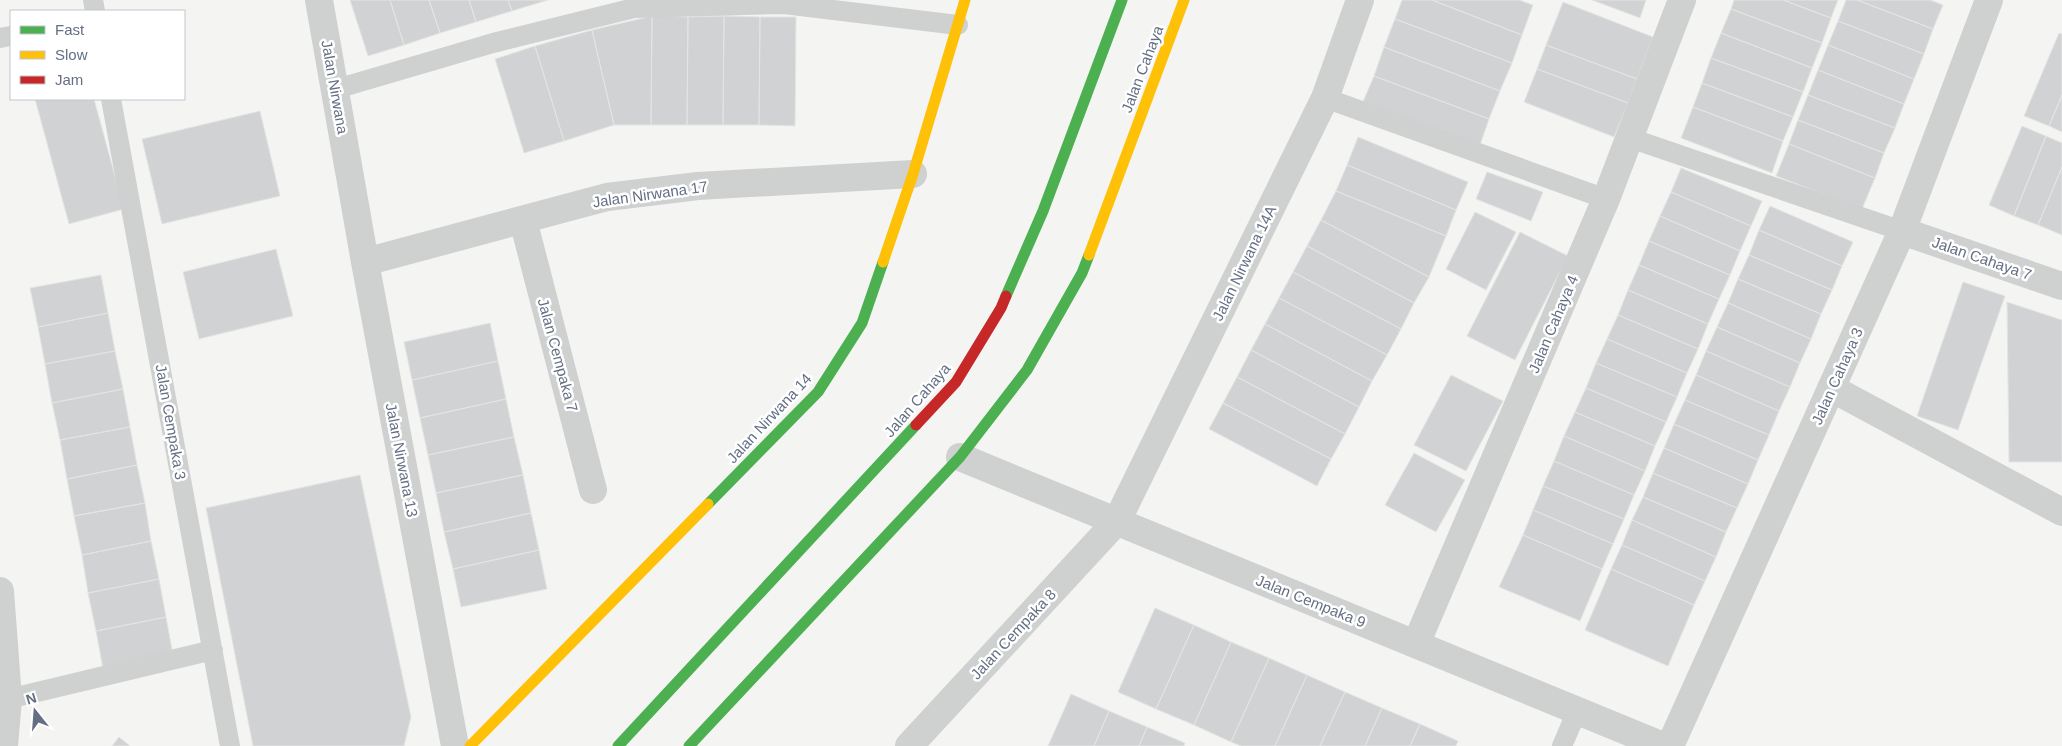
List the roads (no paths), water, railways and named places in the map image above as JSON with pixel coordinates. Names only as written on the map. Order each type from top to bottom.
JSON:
[{"type":"main road","name":"Jalan Nirwana 14","points":[[470,746],[818,392],[862,323],[913,174],[966,0]]},
{"type":"main road","name":"Jalan Cahaya","points":[[618,746],[956,382],[1001,308],[1043,211],[1122,0]]},
{"type":"main road","name":"Jalan Cahaya","points":[[689,746],[960,456],[1027,370],[1082,273],[1184,0]]},
{"type":"street","name":"Jalan Nirwana","points":[[320,0],[350,174]]},
{"type":"street","name":"Jalan Nirwana 14A","points":[[1117,521],[1325,98],[1360,0]]},
{"type":"street","name":"Jalan Cahaya 4","points":[[1416,644],[1606,199],[1682,0]]},
{"type":"street","name":"Jalan Cahaya 3","points":[[1670,746],[1902,231],[1989,0]]},
{"type":"street","name":"Jalan Nirwana 13","points":[[350,174],[456,746]]},
{"type":"street","name":"Jalan Nirwana 17","points":[[365,262],[607,197],[698,186],[913,174]]},
{"type":"street","name":"Jalan Cempaka 7","points":[[522,220],[593,490]]},
{"type":"street","name":"Jalan Cahaya 7","points":[[1902,231],[2062,286]]},
{"type":"street","points":[[1831,388],[2062,512]]},
{"type":"street","name":"Jalan Cempaka 9","points":[[960,456],[1663,746]]},
{"type":"street","name":"Jalan Cempaka 8","points":[[909,746],[1117,521]]},
{"type":"street","points":[[0,591],[8,699],[4,746]]},
{"type":"lane","points":[[336,90],[493,43],[634,8],[784,4],[958,25]]},
{"type":"lane","points":[[1325,98],[1606,199]]},
{"type":"lane","name":"Jalan Cempaka 3","points":[[111,100],[230,746]]},
{"type":"lane","points":[[1630,138],[1902,231]]},
{"type":"lane","points":[[8,699],[213,650]]},
{"type":"lane","points":[[1562,746],[1577,711]]}]
